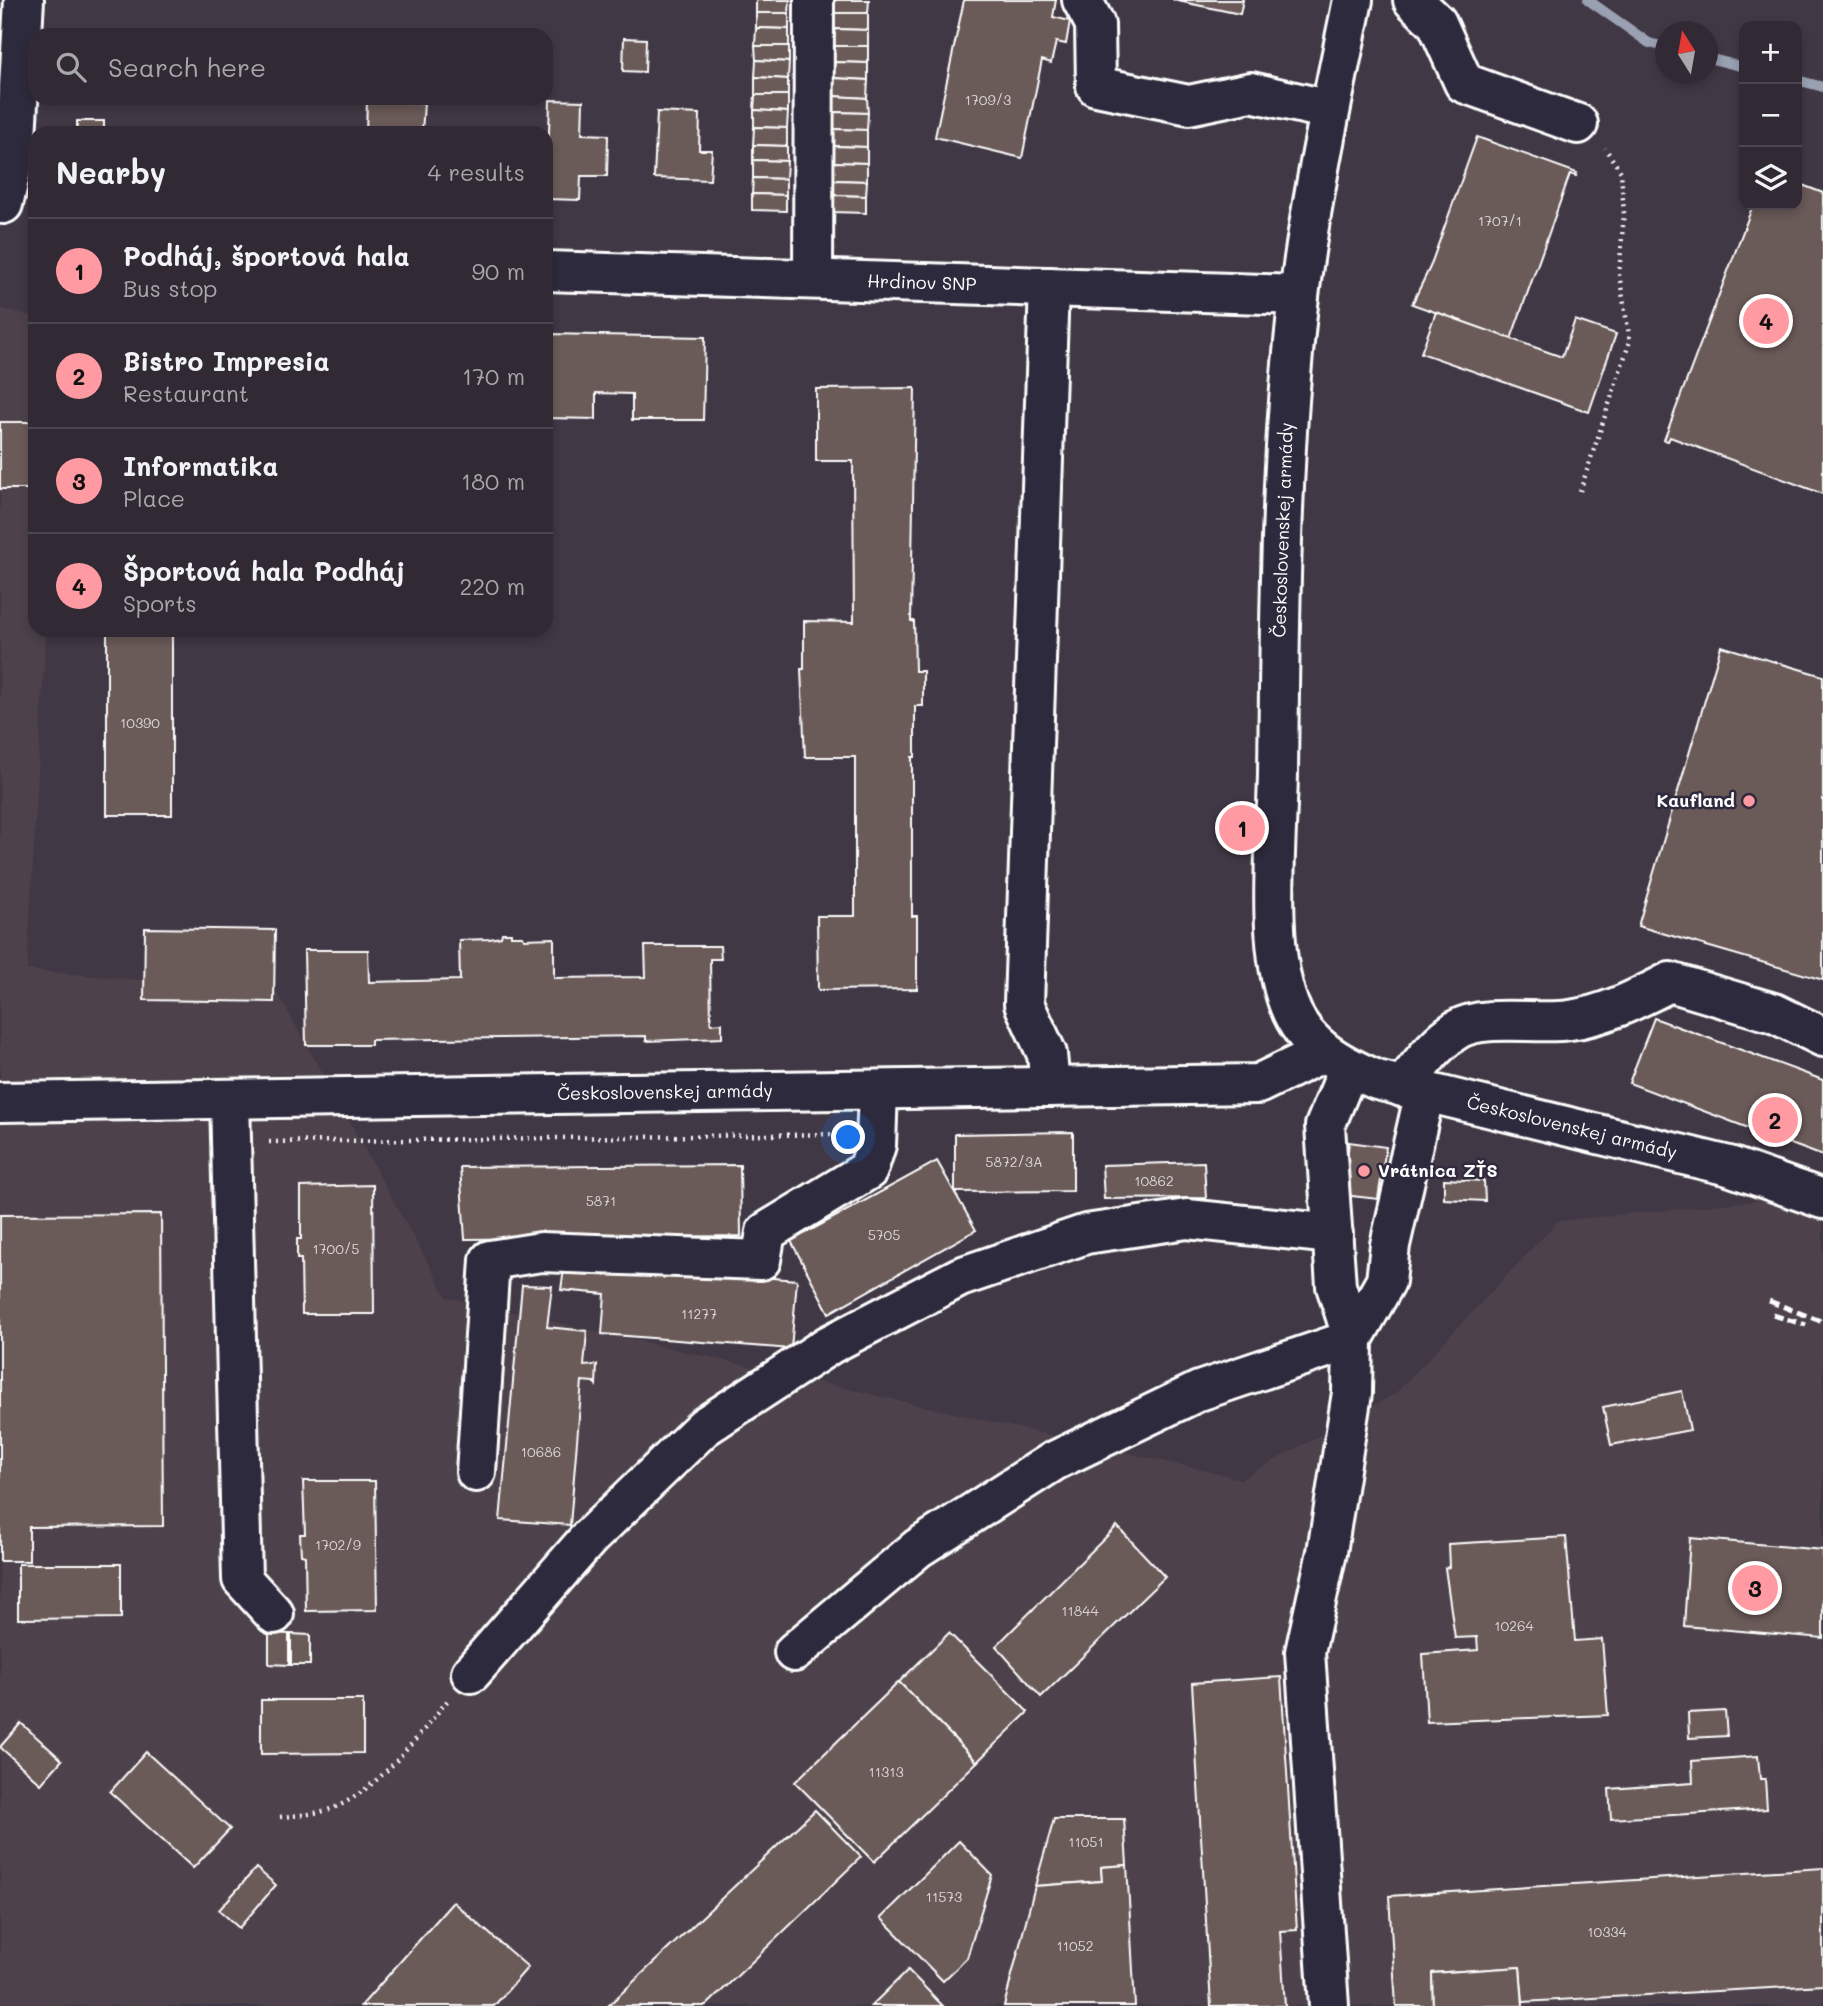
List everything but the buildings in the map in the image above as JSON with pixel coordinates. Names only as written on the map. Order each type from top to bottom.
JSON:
[{"type":"street","points":[[13,206],[24,0]]},
{"type":"street","points":[[813,279],[814,0]]},
{"type":"street","points":[[1083,0],[1095,24],[1096,86],[1189,105],[1251,92],[1331,110]]},
{"type":"street","name":"Československej armády","points":[[1353,0],[1299,295],[1285,452],[1279,591],[1277,933],[1281,976],[1289,1005],[1300,1028],[1337,1060],[1413,1090],[1704,1159],[1823,1199]]},
{"type":"street","points":[[1413,0],[1437,23],[1464,83],[1578,124]]},
{"type":"street","name":"Hrdinov SNP","points":[[553,271],[1299,295]]},
{"type":"street","points":[[1049,287],[1024,1004],[1047,1054],[1050,1087]]},
{"type":"street","points":[[794,1652],[918,1548],[1054,1461],[1199,1391],[1353,1339],[1386,1281],[1413,1090],[1435,1048],[1460,1028],[1481,1023],[1570,1020],[1615,1010],[1671,982],[1774,1013],[1823,1037]]},
{"type":"street","points":[[1329,2006],[1305,1652],[1327,1552],[1352,1393],[1353,1339],[1336,1286],[1325,1125],[1337,1060]]},
{"type":"street","name":"Československej armády","points":[[0,1102],[1258,1084],[1337,1060]]},
{"type":"street","points":[[476,1472],[490,1260],[541,1252],[761,1260],[766,1232],[868,1170],[876,1144],[878,1090]]},
{"type":"street","points":[[230,1099],[242,1579],[274,1614]]},
{"type":"street","points":[[471,1673],[589,1538],[705,1427],[829,1345],[960,1277],[1086,1234],[1187,1219],[1333,1234]]},
{"type":"path","points":[[1578,124],[1602,142],[1621,172],[1624,214],[1619,274],[1630,341],[1580,491]]},
{"type":"path","points":[[232,1142],[852,1134]]},
{"type":"path","points":[[280,1817],[316,1814],[343,1804],[369,1787],[471,1673]]},
{"type":"shaded area","points":[[0,308],[28,315],[28,637],[46,637],[27,970],[277,992],[447,1297],[1241,1479],[1395,1394],[1558,1221],[1823,1194],[1823,2006],[0,2006]]},
{"type":"waterway","points":[[1588,0],[1649,43],[1655,44]]},
{"type":"waterway","points":[[1718,60],[1739,66]]},
{"type":"waterway","points":[[1802,81],[1823,87]]},
{"type":"railway","points":[[1769,1301],[1823,1322]]},
{"type":"railway","points":[[1773,1315],[1806,1325]]},
{"type":"place","name":"Športová hala Podháj","points":[[1766,321]]},
{"type":"place","name":"Kaufland","points":[[1749,801]]},
{"type":"place","name":"Podháj, športová hala","points":[[1242,828]]},
{"type":"place","name":"Bistro Impresia","points":[[1775,1120]]},
{"type":"place","name":"Vrátnica ZŤS","points":[[1364,1171]]},
{"type":"place","name":"Informatika","points":[[1755,1588]]}]
